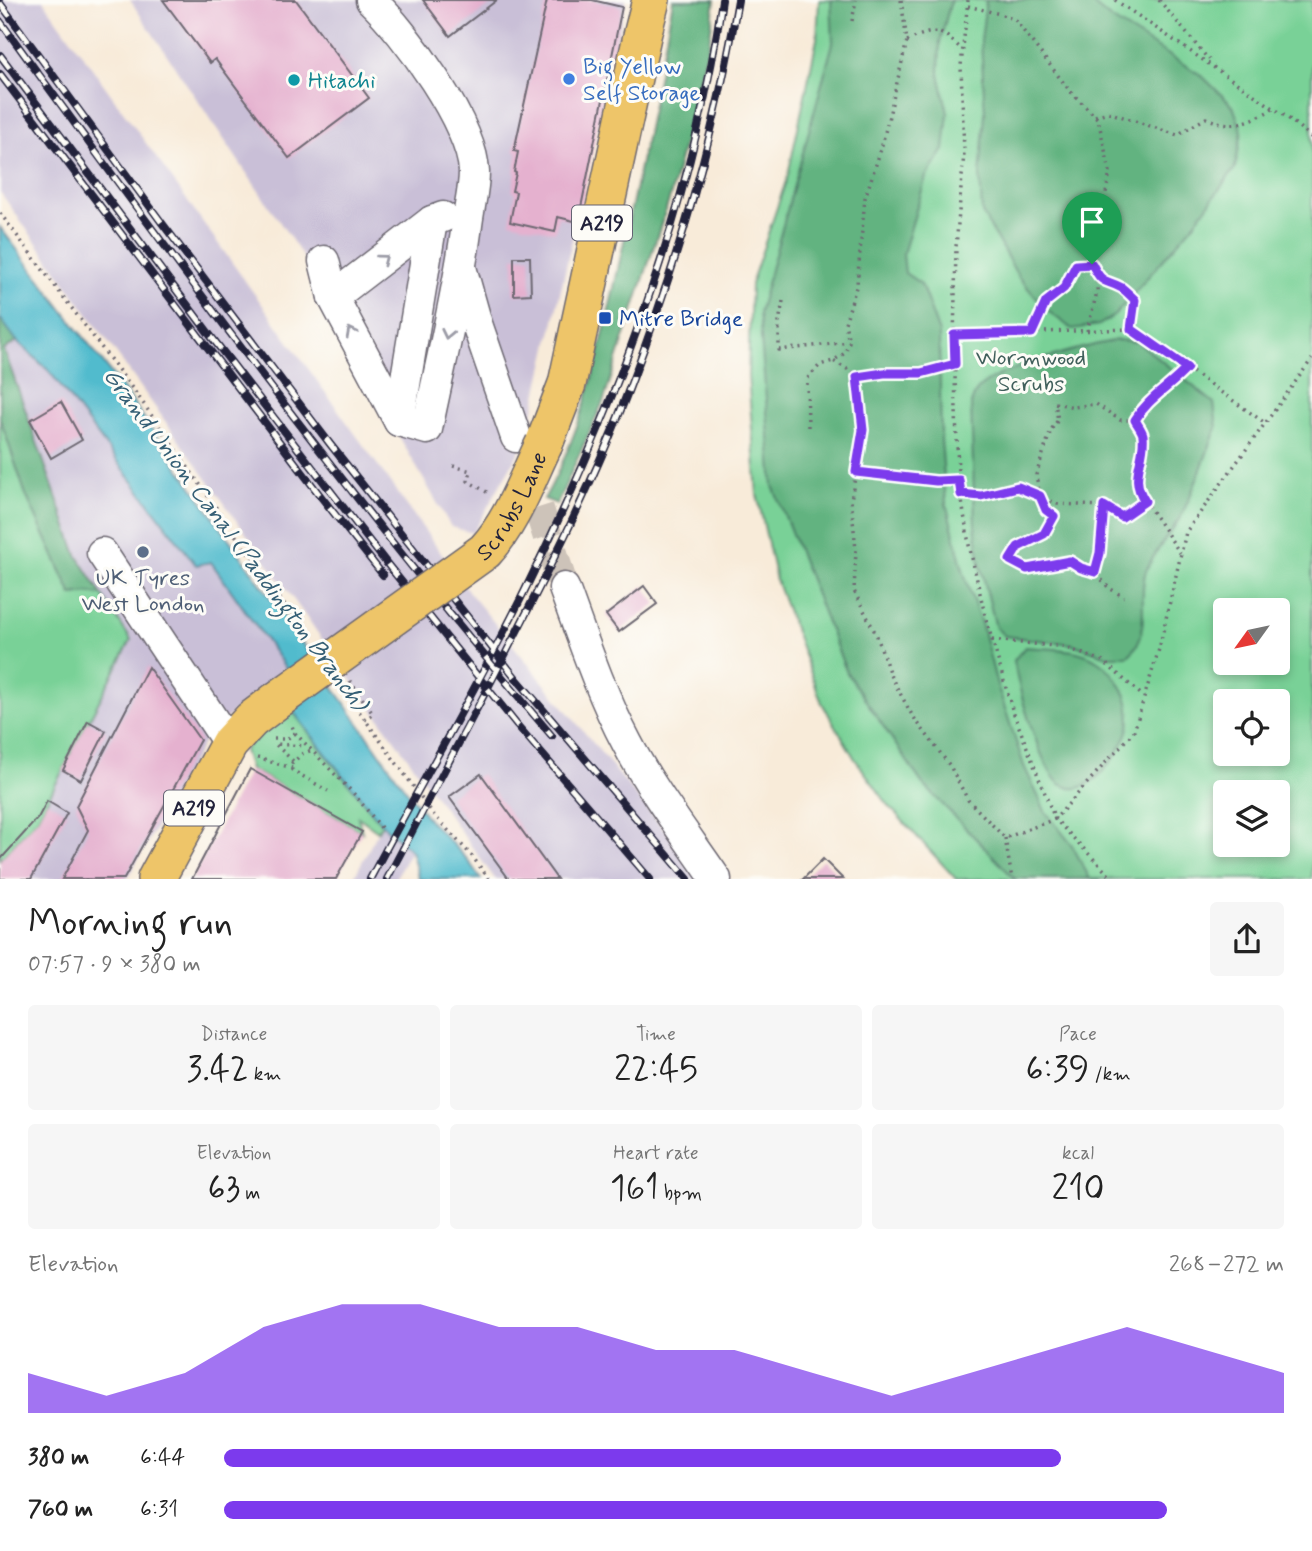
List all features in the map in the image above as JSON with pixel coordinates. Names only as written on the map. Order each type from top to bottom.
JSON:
[{"type":"main road","name":"Scrubs Lane","points":[[156,879],[236,746],[267,707],[485,551],[495,540],[512,509],[530,440],[567,384],[651,0]]},
{"type":"lane","points":[[324,261],[333,297],[399,421],[427,429],[461,267],[474,171],[461,124],[382,4]]},
{"type":"lane","points":[[333,297],[432,221],[469,206]]},
{"type":"lane","points":[[399,421],[432,221]]},
{"type":"lane","points":[[461,267],[477,324],[530,440]]},
{"type":"lane","points":[[102,553],[236,746]]},
{"type":"lane","points":[[564,588],[597,676],[628,744],[671,814],[716,879]]},
{"type":"path","points":[[852,21],[856,0]]},
{"type":"path","points":[[808,427],[807,379],[820,365],[845,353],[849,342],[845,323],[857,284],[865,198],[881,149],[907,41],[901,0]]},
{"type":"path","points":[[968,0],[963,51],[964,153],[956,247],[954,335],[959,480],[969,545],[1012,709],[1055,819],[1113,879]]},
{"type":"path","points":[[1115,0],[1275,108],[1312,138]]},
{"type":"path","points":[[1158,0],[1213,66]]},
{"type":"path","points":[[968,6],[1015,20],[1070,91],[1098,119],[1110,172],[1092,264],[1105,283],[1122,288],[1135,300],[1131,329]]},
{"type":"path","points":[[907,41],[927,32],[947,35],[963,51]]},
{"type":"path","points":[[1095,116],[1108,112],[1177,135],[1206,118],[1235,125],[1275,108]]},
{"type":"path","points":[[0,213],[138,396]]},
{"type":"path","points":[[1032,333],[1046,302],[1064,288],[1076,265],[1092,264]]},
{"type":"path","points":[[1087,331],[1097,292],[1098,276]]},
{"type":"path","points":[[783,301],[779,322],[779,350],[849,342]]},
{"type":"path","points":[[954,335],[1131,329],[1265,423]]},
{"type":"path","points":[[1005,838],[1055,819],[1134,731],[1159,649],[1186,532],[1312,359]]},
{"type":"path","points":[[833,361],[856,374],[863,430],[851,500],[856,550],[855,591],[877,636],[890,675],[912,715],[950,766],[968,800],[1005,838],[1012,879]]},
{"type":"path","points":[[857,377],[884,373],[921,373],[955,364]]},
{"type":"path","points":[[1135,420],[1151,398],[1161,393],[1187,368]]},
{"type":"path","points":[[1125,597],[1109,588],[1095,572],[1070,561],[1027,569],[1010,560],[1018,547],[1044,534],[1054,516],[1046,510],[1036,475],[1051,430],[1058,420],[1055,402],[1074,407],[1096,404],[1120,420],[1135,420]]},
{"type":"path","points":[[1135,420],[1143,433],[1137,480],[1139,492],[1181,554]]},
{"type":"path","points":[[453,467],[471,471],[468,481],[495,496]]},
{"type":"path","points":[[856,472],[936,481],[959,480]]},
{"type":"path","points":[[961,494],[981,496],[1018,487],[1057,505],[1104,506],[1122,517],[1145,501]]},
{"type":"path","points":[[1095,572],[1100,553],[1104,506]]},
{"type":"path","points":[[992,640],[1064,647],[1103,661],[1144,697]]},
{"type":"path","points":[[348,679],[373,714],[365,720]]},
{"type":"path","points":[[295,733],[355,794],[383,831]]},
{"type":"path","points":[[293,761],[275,744],[308,749]]},
{"type":"path","points":[[236,746],[292,768],[328,791]]},
{"type":"path","points":[[292,768],[293,761],[308,749]]},
{"type":"shaded area","points":[[0,0],[43,0],[469,592],[705,879],[495,879],[0,192]]},
{"type":"shaded area","points":[[130,0],[626,0],[528,436],[473,533],[451,527],[324,306],[316,276]]},
{"type":"shaded area","points":[[17,341],[49,371],[211,561],[286,667],[208,734],[127,879],[0,879],[0,860],[38,818],[131,640],[77,555],[4,350]]},
{"type":"shaded area","points":[[382,824],[411,851],[395,879],[353,879]]},
{"type":"green space","points":[[673,0],[715,0],[709,43],[671,194],[604,400],[557,504],[544,499],[572,439],[593,376],[643,154]]},
{"type":"green space","name":"Wormwood Scrubs","points":[[819,0],[1312,0],[1312,879],[956,879],[889,806],[855,759],[822,703],[776,580],[757,494],[748,376],[751,284],[788,175],[817,39]]},
{"type":"green space","points":[[831,0],[951,0],[940,42],[939,74],[948,113],[944,150],[926,177],[903,254],[905,273],[921,284],[939,333],[941,439],[946,503],[996,681],[1024,766],[1045,811],[1072,845],[1090,879],[1015,879],[922,783],[847,673],[773,486],[759,313],[833,43]]},
{"type":"green space","points":[[986,0],[1088,0],[1111,19],[1201,75],[1233,106],[1242,131],[1235,168],[1194,224],[1115,315],[1099,325],[1072,329],[1048,311],[1019,278],[982,213],[980,176],[985,114],[981,41]]},
{"type":"green space","points":[[0,318],[17,341],[4,350],[77,555],[102,595],[72,595],[26,495],[0,418]]},
{"type":"green space","points":[[1117,340],[1138,342],[1214,403],[1217,428],[1182,514],[1145,574],[1140,639],[1128,656],[1107,656],[1072,644],[1005,636],[996,628],[980,564],[975,525],[973,398],[978,389],[1004,373],[1044,359]]},
{"type":"green space","points":[[0,418],[26,495],[72,595],[102,595],[131,640],[38,818],[0,860]]},
{"type":"green space","points":[[1025,647],[1063,650],[1090,656],[1109,670],[1126,696],[1130,720],[1125,739],[1106,768],[1097,777],[1079,787],[1070,788],[1060,784],[1045,762],[1038,745],[1024,706],[1014,660]]},
{"type":"green space","points":[[292,710],[382,824],[378,831],[358,817],[362,832],[250,769],[244,751],[251,741]]},
{"type":"water","points":[[0,227],[127,394],[401,783],[429,820],[467,859],[481,879],[419,879],[411,851],[382,824],[292,710],[299,687],[211,562],[196,565],[49,371],[17,341],[0,318]]},
{"type":"building","name":"Hitachi","points":[[163,0],[296,0],[369,98],[289,158],[215,59],[210,63]]},
{"type":"building","points":[[423,0],[497,0],[450,36]]},
{"type":"building","name":"Big Yellow Self Storage","points":[[547,0],[592,0],[622,7],[578,222],[558,217],[555,232],[510,222],[516,192],[512,191],[518,152],[514,151]]},
{"type":"building","points":[[514,257],[530,257],[531,294],[514,295]]},
{"type":"building","points":[[61,402],[82,440],[51,458],[30,420]]},
{"type":"building","points":[[644,586],[657,604],[619,632],[606,615]]},
{"type":"building","points":[[148,667],[200,740],[124,879],[62,879],[88,830],[76,806]]},
{"type":"building","points":[[88,721],[106,731],[81,780],[63,770]]},
{"type":"building","points":[[250,769],[362,832],[336,879],[192,879]]},
{"type":"building","points":[[481,774],[557,879],[509,879],[449,797]]},
{"type":"building","points":[[47,801],[67,813],[31,879],[0,879],[0,860],[38,818]]},
{"type":"building","points":[[823,859],[843,879],[803,879]]},
{"type":"tunnel","points":[[525,465],[564,588]]},
{"type":"railway","points":[[370,879],[507,627],[590,449],[620,376],[671,228],[692,153],[722,0]]},
{"type":"railway","points":[[387,879],[549,568],[617,419],[649,335],[694,193],[719,97],[738,0]]},
{"type":"railway","points":[[0,3],[162,223],[330,444],[516,678],[688,879]]},
{"type":"railway","points":[[0,21],[269,384],[408,562],[552,736]]},
{"type":"railway","points":[[0,55],[210,335],[388,565],[517,725],[650,879]]},
{"type":"railway","points":[[0,74],[383,575]]},
{"type":"place","name":"Big Yellow Self Storage","points":[[569,79]]},
{"type":"place","name":"Hitachi","points":[[294,80]]},
{"type":"place","name":"Mitre Bridge","points":[[605,318]]},
{"type":"place","name":"UK Tyres West London","points":[[143,552]]},
{"type":"route","points":[[1092,264],[1105,283],[1122,288],[1135,300],[1131,329],[1187,368],[1142,407],[1135,420],[1143,433],[1137,480],[1139,492],[1145,501],[1122,517],[1104,506],[1100,553],[1095,572],[1070,561],[1027,569],[1010,560],[1018,547],[1044,534],[1054,516],[1046,510],[1040,496],[1018,487],[981,496],[961,494],[959,480],[936,481],[856,472],[863,430],[857,377],[884,373],[921,373],[955,364],[954,335],[1032,333],[1046,302],[1064,288],[1076,265],[1092,264]]},
{"type":"water label","name":"Grand Union Canal (Paddington Branch)","points":[[236,539]]}]
